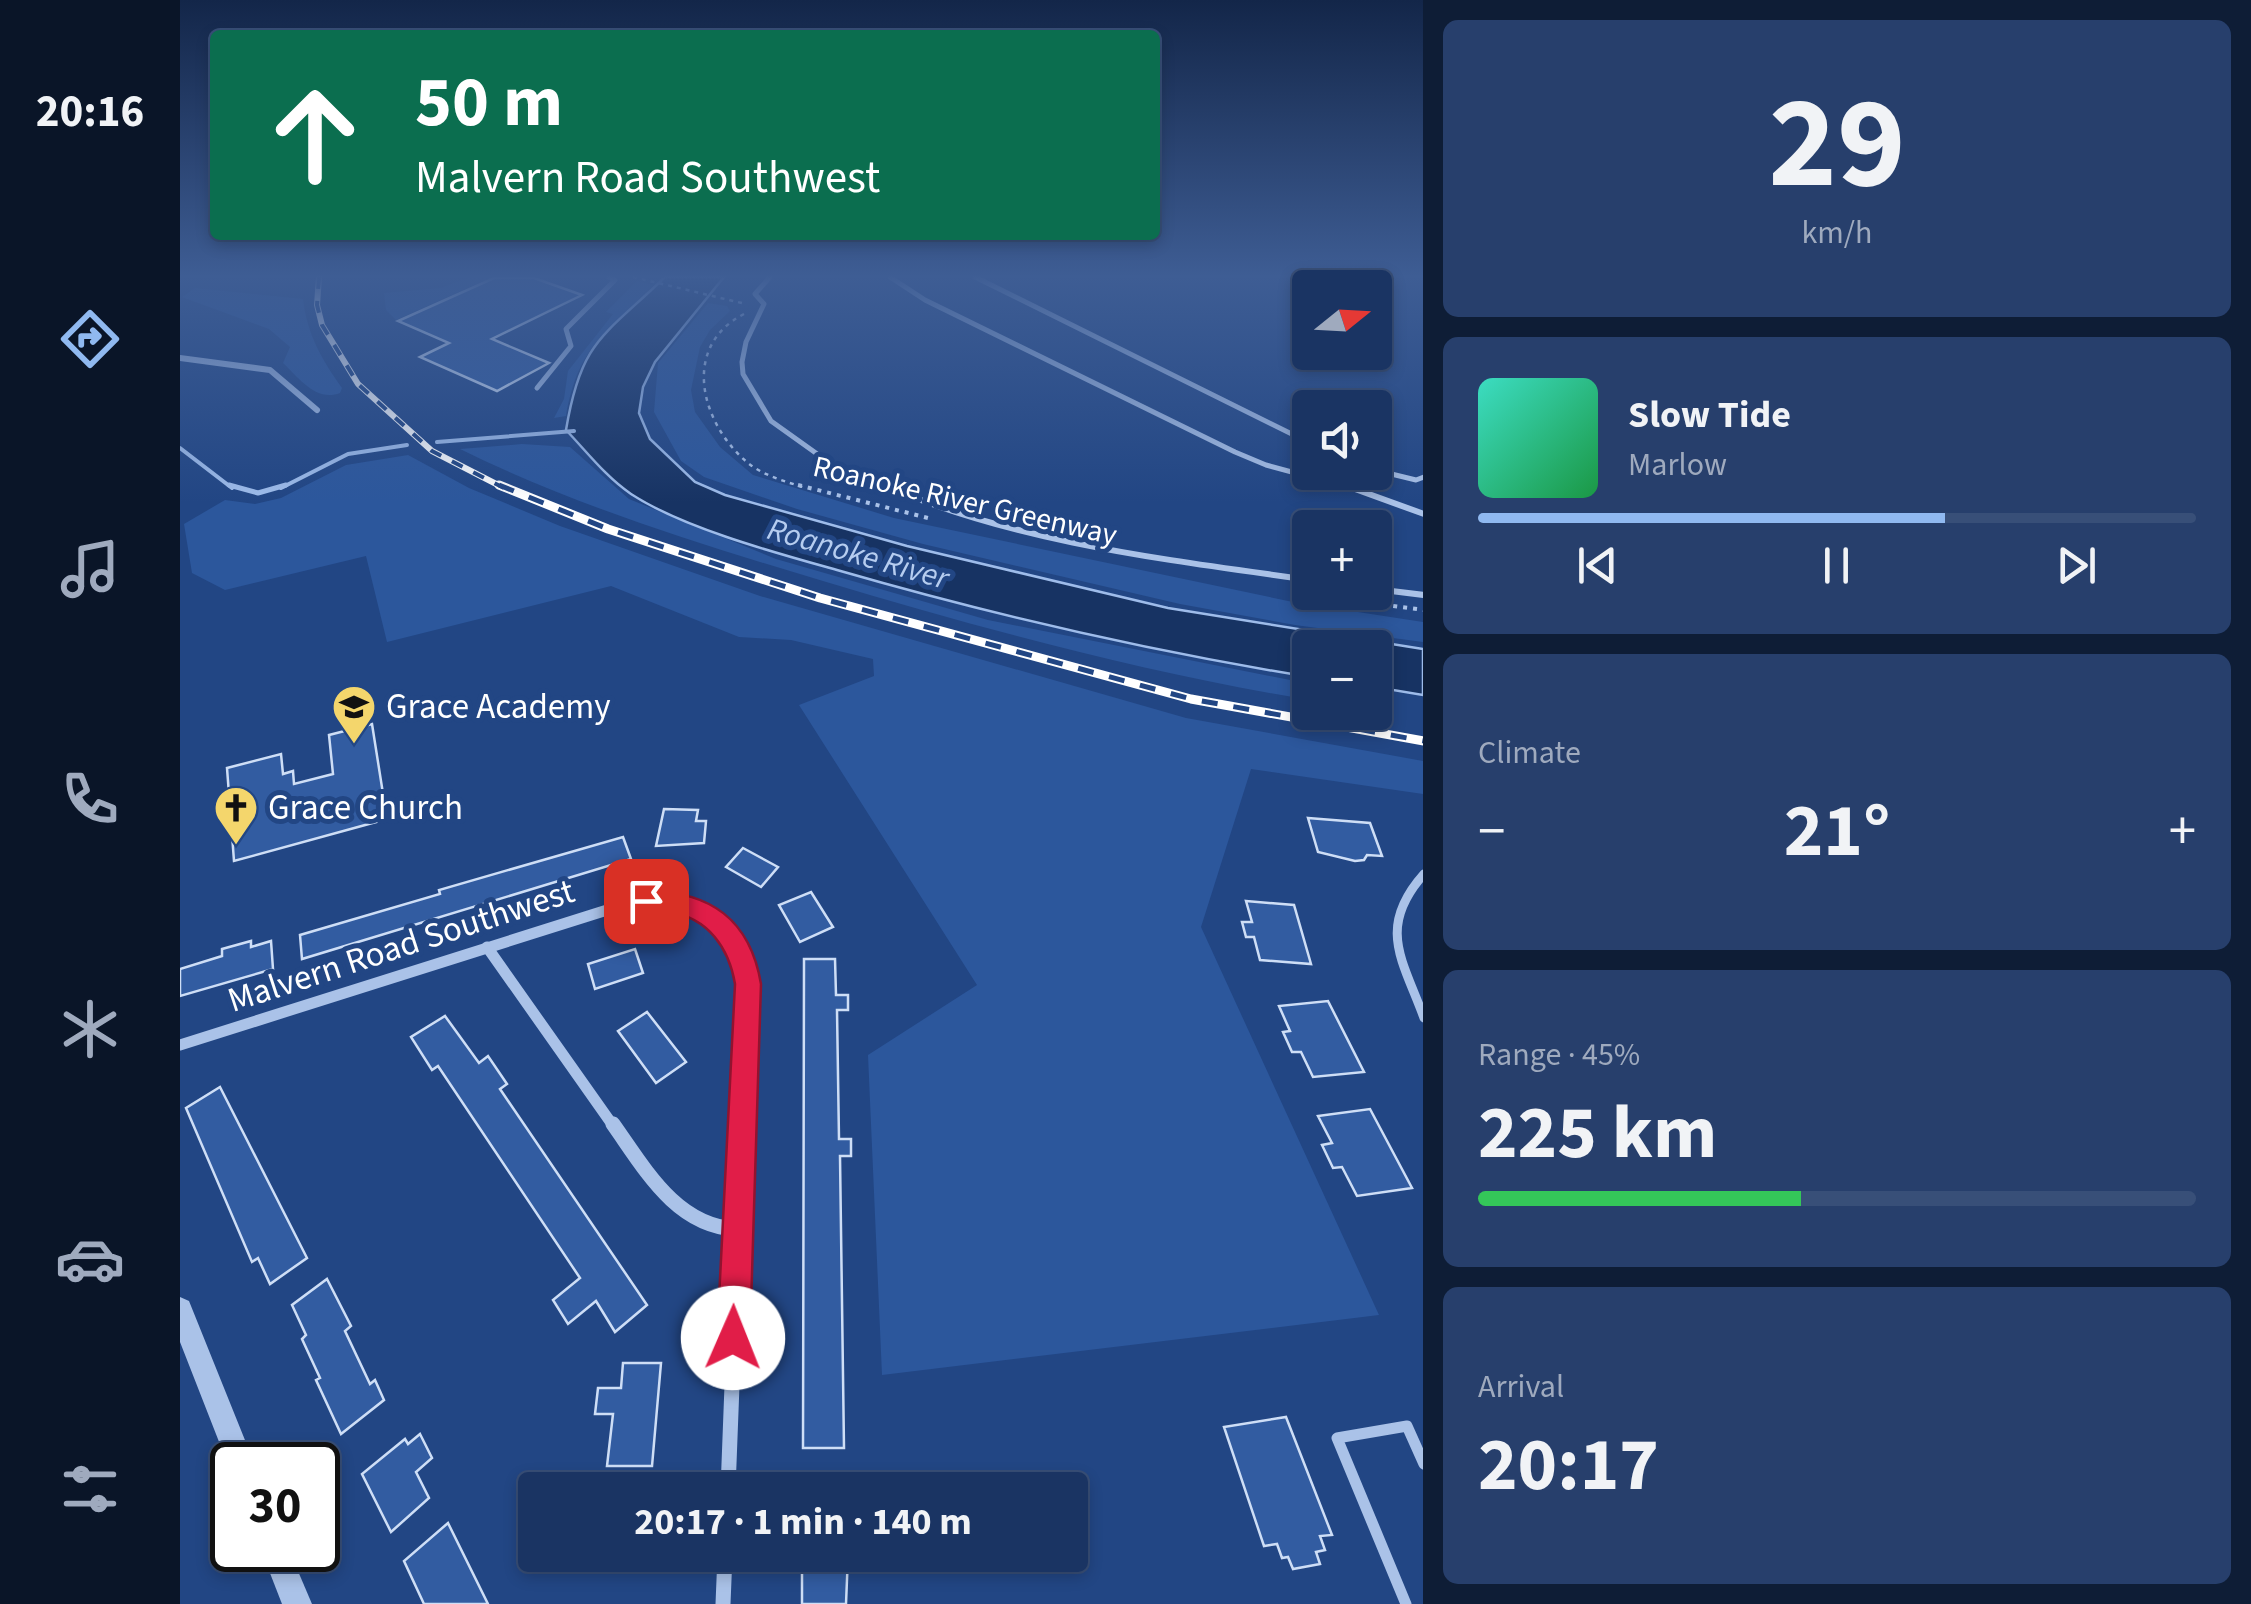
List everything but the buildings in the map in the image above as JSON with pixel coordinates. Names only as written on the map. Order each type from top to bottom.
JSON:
[{"type":"street","points":[[180,358],[270,370],[317,410]]},
{"type":"street","name":"Malvern Road Southwest","points":[[180,1045],[646,901],[669,901],[708,913],[736,944],[748,984],[729,1472]]},
{"type":"street","points":[[487,947],[679,1211],[714,1228],[736,1229]]},
{"type":"street","points":[[180,1310],[232,1442]]},
{"type":"street","points":[[284,1572],[297,1604]]},
{"type":"street","points":[[723,1604],[724,1572]]},
{"type":"lane","points":[[537,388],[566,352]]},
{"type":"lane","points":[[743,352],[743,374],[766,414],[806,447],[918,499],[972,517],[1060,538],[1292,577]]},
{"type":"lane","points":[[1030,352],[1266,466],[1318,476],[1423,514]]},
{"type":"lane","points":[[1125,352],[1292,434]]},
{"type":"lane","points":[[1392,474],[1416,480],[1423,476]]},
{"type":"lane","points":[[1392,591],[1423,594]]},
{"type":"lane","points":[[1423,875],[1408,892],[1394,935],[1423,1015]]},
{"type":"lane","points":[[1406,1604],[1337,1438],[1406,1426],[1423,1462]]},
{"type":"path","name":"Roanoke River Greenway","points":[[708,352],[705,406],[741,457],[783,478],[933,520]]},
{"type":"path","points":[[1392,606],[1423,610]]},
{"type":"shaded area","points":[[288,352],[320,352],[342,388],[340,393],[316,392],[283,363]]},
{"type":"shaded area","points":[[583,352],[590,352],[578,372],[566,416],[554,418],[564,399],[568,371]]},
{"type":"shaded area","points":[[667,352],[699,352],[691,390],[695,412],[720,447],[753,475],[894,518],[1292,602],[1292,610],[1345,610],[1423,622],[1423,642],[1392,638],[1392,630],[1333,630],[1180,604],[923,544],[797,509],[704,477],[681,461],[654,412],[658,363]]},
{"type":"shaded area","points":[[522,444],[570,447],[629,499],[776,559],[988,620],[1292,680],[1292,697],[1126,663],[883,599],[638,522],[460,449]]},
{"type":"shaded area","points":[[408,455],[469,488],[560,526],[760,596],[1186,718],[1423,761],[1423,794],[1251,769],[1201,927],[1379,1315],[882,1375],[868,1055],[977,985],[799,705],[874,676],[873,659],[791,640],[739,637],[611,586],[387,642],[366,556],[225,590],[192,573],[184,524],[225,500],[255,504],[281,498],[346,465]]},
{"type":"water","name":"Roanoke River","points":[[592,352],[663,352],[643,387],[639,413],[650,439],[695,482],[725,495],[907,546],[1168,608],[1305,630],[1292,630],[1292,674],[1013,617],[786,556],[677,518],[613,480],[566,430],[579,377]]},
{"type":"water","points":[[1392,644],[1423,649],[1423,695],[1392,690]]},
{"type":"waterway","points":[[437,442],[574,431]]},
{"type":"waterway","points":[[281,488],[348,454],[407,445]]},
{"type":"waterway","points":[[180,448],[232,488]]},
{"type":"waterway","points":[[229,485],[258,493],[286,485]]},
{"type":"railway","points":[[338,352],[358,384],[432,451],[504,488]]},
{"type":"railway","points":[[499,485],[608,529],[820,598],[1191,699],[1423,741]]},
{"type":"place","name":"Grace Academy","points":[[354,745]]},
{"type":"place","name":"Grace Church","points":[[236,846]]},
{"type":"route","points":[[646,901],[669,901],[708,913],[724,926],[744,963],[748,984],[733,1338]]}]
